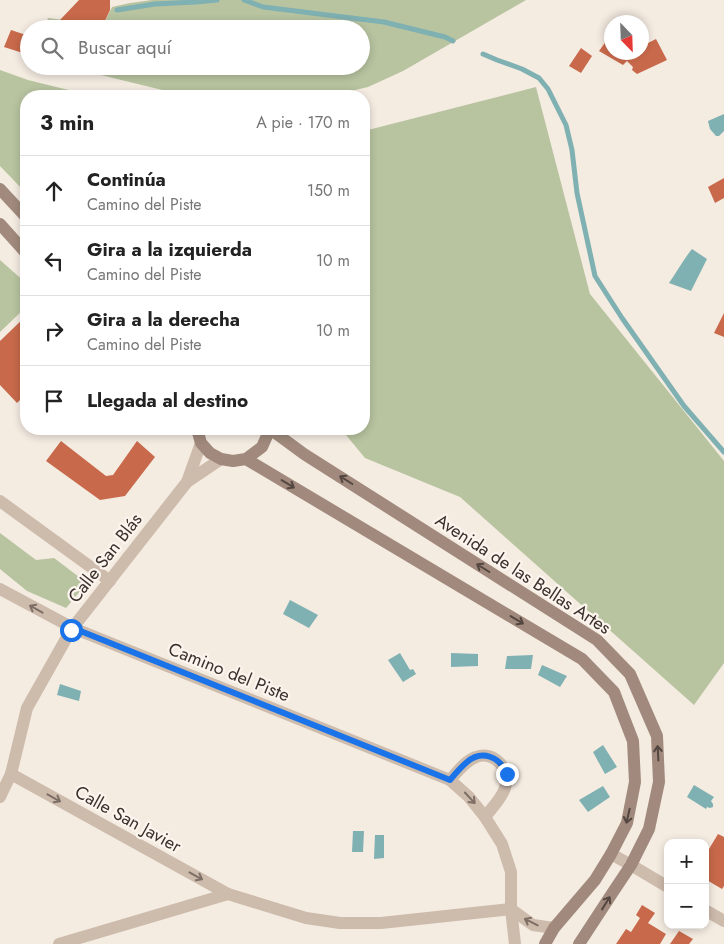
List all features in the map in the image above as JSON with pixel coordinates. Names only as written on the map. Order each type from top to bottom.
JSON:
[{"type":"street","points":[[0,190],[20,211]]},
{"type":"street","points":[[0,224],[20,246]]},
{"type":"street","points":[[199,435],[201,443],[210,453],[221,459],[233,461],[246,459],[262,447],[267,435]]},
{"type":"street","name":"Avenida de las Bellas Artes","points":[[278,435],[304,454],[597,640],[630,674],[657,736],[659,782],[649,829],[631,865],[580,944]]},
{"type":"street","name":"Calle San Blás","points":[[187,482],[201,443]]},
{"type":"street","name":"Calle San Blás","points":[[0,797],[11,774],[27,708],[73,628],[187,482],[221,459]]},
{"type":"street","points":[[246,459],[582,659],[614,692],[633,741],[635,782],[626,823],[611,854],[595,880],[554,928],[545,944]]},
{"type":"street","points":[[0,501],[110,581]]},
{"type":"street","name":"Camino del Piste","points":[[0,589],[73,628],[450,780],[469,797],[485,816],[502,844],[511,872],[511,909],[515,944]]},
{"type":"street","points":[[450,780],[468,761],[474,758],[486,756],[499,761],[507,774],[505,790],[485,816]]},
{"type":"street","name":"Calle San Javier","points":[[11,774],[228,894],[306,918],[340,923],[381,923],[511,909]]},
{"type":"street","points":[[611,854],[664,885]]},
{"type":"street","points":[[59,944],[228,894]]},
{"type":"street","points":[[511,909],[533,925],[554,928]]},
{"type":"street","points":[[709,912],[724,921]]},
{"type":"green space","points":[[152,0],[526,0],[403,71],[368,87],[355,90],[162,90],[101,75],[370,75],[370,20],[106,20],[112,7]]},
{"type":"green space","points":[[48,18],[64,20],[47,20]]},
{"type":"green space","points":[[0,70],[28,80],[69,90],[20,90],[20,187],[0,166]]},
{"type":"green space","points":[[536,87],[590,294],[724,461],[724,663],[694,705],[460,497],[365,458],[346,435],[370,435],[370,129]]},
{"type":"green space","points":[[0,260],[20,278],[20,313],[0,332]]},
{"type":"green space","points":[[0,533],[36,560],[54,558],[87,583],[66,608],[27,591],[0,569]]},
{"type":"water","points":[[724,114],[724,131],[719,136],[716,136],[710,129],[708,121]]},
{"type":"water","points":[[692,249],[707,259],[691,291],[669,283]]},
{"type":"water","points":[[290,600],[318,615],[309,628],[283,614]]},
{"type":"water","points":[[400,653],[410,670],[413,669],[416,674],[403,682],[388,660]]},
{"type":"water","points":[[451,653],[478,654],[478,666],[451,667]]},
{"type":"water","points":[[533,655],[531,669],[505,669],[507,656]]},
{"type":"water","points":[[542,665],[567,676],[560,687],[538,675]]},
{"type":"water","points":[[60,684],[81,691],[79,701],[57,695]]},
{"type":"water","points":[[603,745],[617,767],[605,774],[593,752]]},
{"type":"water","points":[[694,785],[714,797],[711,801],[713,807],[707,807],[706,809],[687,797]]},
{"type":"water","points":[[603,786],[610,797],[588,812],[579,800]]},
{"type":"water","points":[[353,831],[364,831],[363,852],[352,852]]},
{"type":"water","points":[[375,835],[384,835],[384,858],[374,859]]},
{"type":"building","points":[[79,0],[110,0],[110,10],[105,20],[60,20]]},
{"type":"building","points":[[11,30],[20,33],[20,52],[4,47]]},
{"type":"building","points":[[656,39],[667,60],[637,74],[632,70],[633,67],[627,61],[623,65],[614,60],[649,60],[649,42]]},
{"type":"building","points":[[604,44],[604,54],[599,51]]},
{"type":"building","points":[[581,48],[592,56],[581,73],[569,66]]},
{"type":"building","points":[[724,178],[724,198],[715,203],[708,187]]},
{"type":"building","points":[[724,313],[724,337],[714,333]]},
{"type":"building","points":[[20,322],[20,400],[17,403],[0,385],[0,341]]},
{"type":"building","points":[[61,441],[106,476],[113,475],[137,441],[155,457],[125,496],[100,500],[46,461]]},
{"type":"building","points":[[718,834],[724,837],[724,886],[722,889],[709,881],[709,849]]},
{"type":"building","points":[[642,905],[655,913],[648,923],[666,934],[660,944],[616,944],[626,929],[631,932],[640,918],[636,915]]},
{"type":"building","points":[[679,931],[693,939],[689,944],[670,944]]},
{"type":"waterway","points":[[117,10],[155,4],[217,0]]},
{"type":"waterway","points":[[244,0],[263,7],[368,20]]},
{"type":"waterway","points":[[370,20],[445,37],[453,41]]},
{"type":"waterway","points":[[483,54],[522,69],[539,78],[548,89],[566,125],[572,150],[577,193],[595,276],[684,406],[724,452]]},
{"type":"route","points":[[71,630],[73,628],[450,780],[468,761],[480,756],[486,756],[499,761],[507,774]]}]
